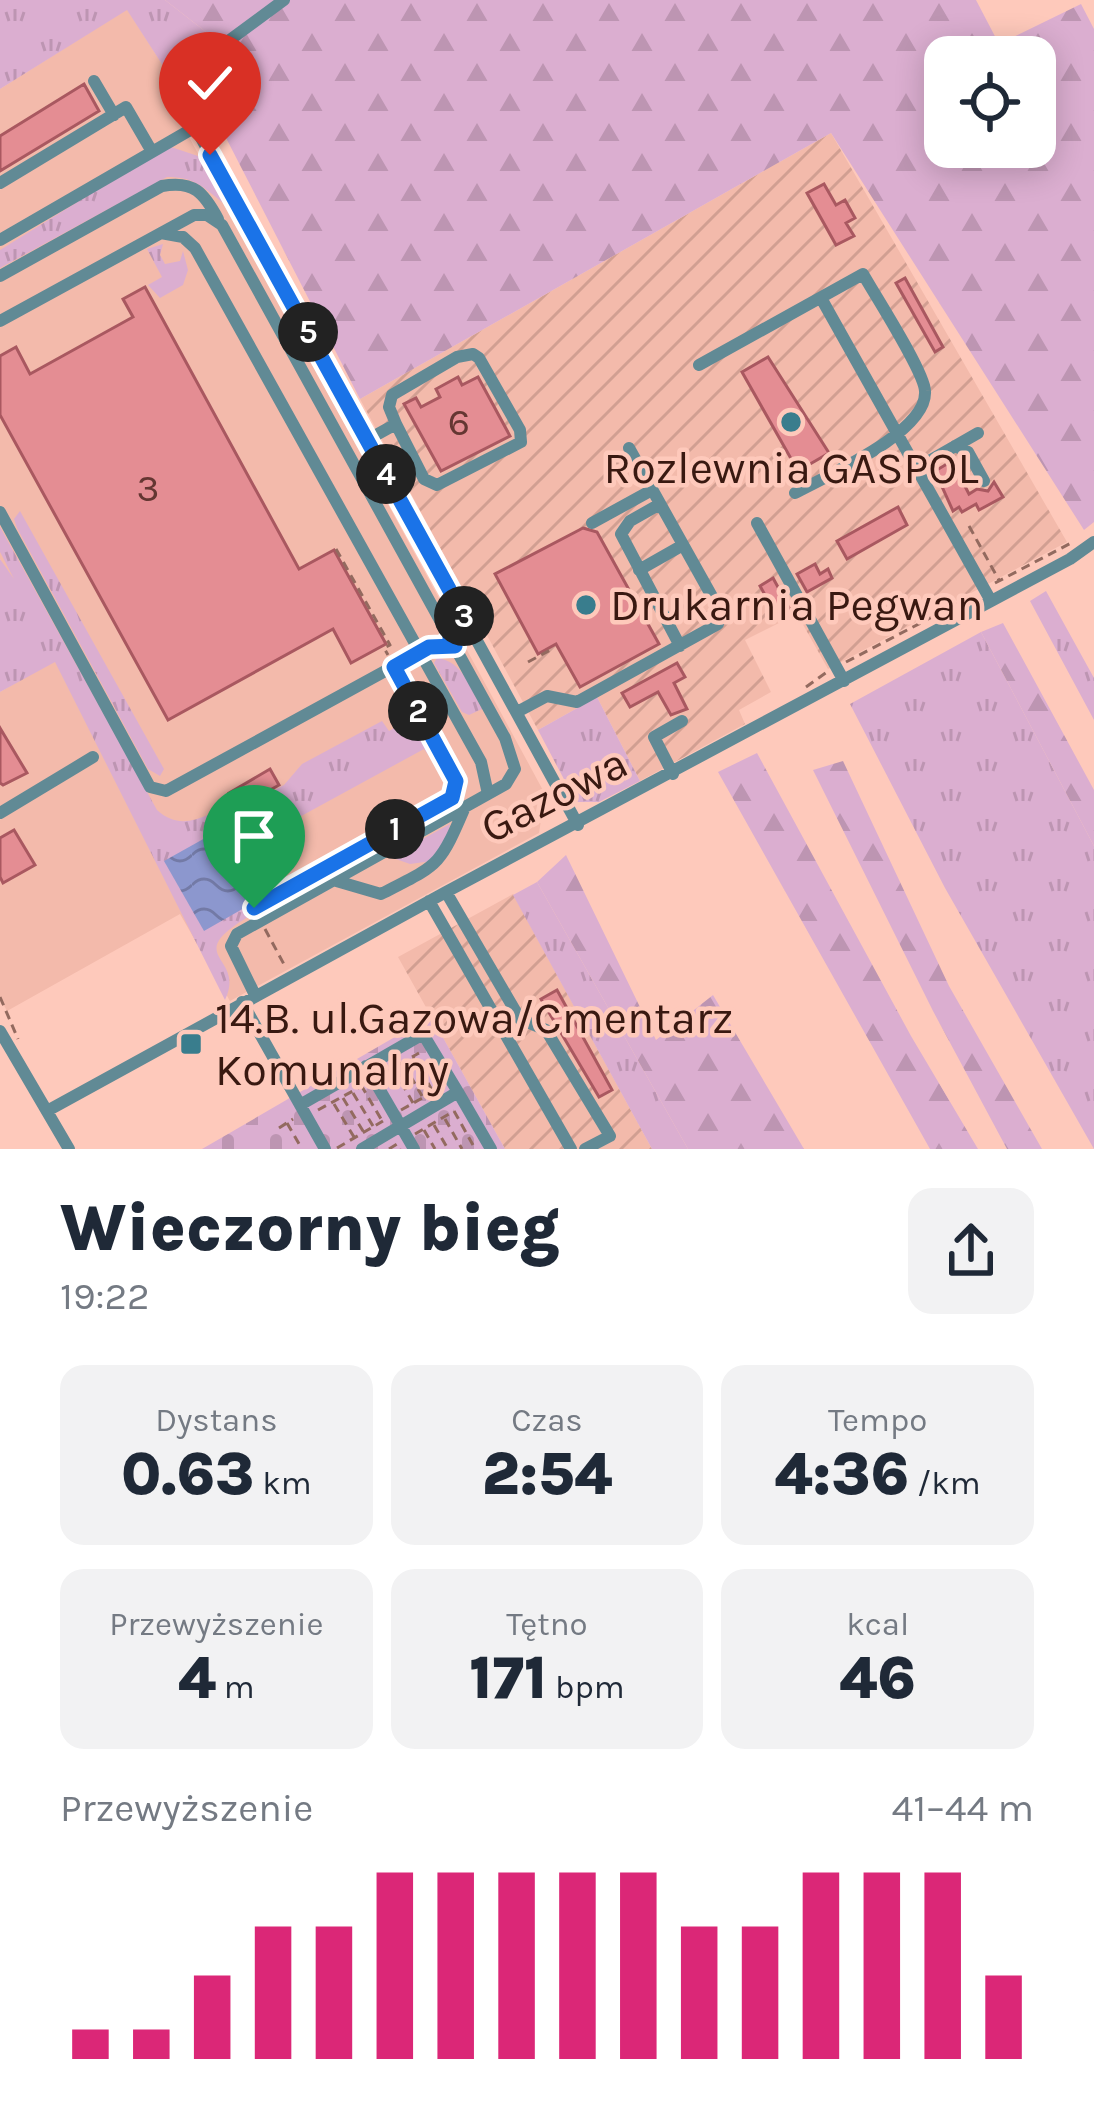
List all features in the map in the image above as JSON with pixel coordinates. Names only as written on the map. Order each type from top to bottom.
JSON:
[{"type":"street","points":[[2,234],[197,126],[227,42],[284,0]]},
{"type":"street","points":[[94,81],[114,115]]},
{"type":"street","points":[[0,183],[126,107],[151,150]]},
{"type":"street","points":[[197,126],[578,825]]},
{"type":"street","points":[[0,276],[163,186],[192,186],[204,194],[505,737],[515,769],[506,784],[260,920],[237,934],[230,946],[248,999],[325,1149]]},
{"type":"street","points":[[0,321],[194,214],[207,215],[222,225]]},
{"type":"street","points":[[160,233],[183,237],[195,248],[481,763],[488,794]]},
{"type":"street","points":[[699,365],[863,274],[926,387],[924,409],[898,435],[795,493]]},
{"type":"street","points":[[821,298],[992,601]]},
{"type":"street","points":[[473,354],[520,430],[521,442],[446,484],[431,484],[396,424],[388,407],[392,395],[457,357],[473,354]]},
{"type":"street","points":[[367,440],[396,424]]},
{"type":"street","points":[[916,468],[978,433]]},
{"type":"street","points":[[955,446],[968,452],[984,481]]},
{"type":"street","points":[[517,712],[547,696],[577,702],[712,629],[720,616],[629,448]]},
{"type":"street","points":[[592,523],[652,490]]},
{"type":"street","points":[[660,504],[623,528],[623,541],[680,646]]},
{"type":"street","points":[[0,512],[150,787],[166,791],[418,653],[452,642],[470,627]]},
{"type":"street","points":[[757,523],[844,681]]},
{"type":"street","name":"Gazowa","points":[[47,1111],[1094,542]]},
{"type":"street","points":[[639,570],[683,545]]},
{"type":"street","points":[[674,773],[654,736],[682,721]]},
{"type":"street","points":[[0,813],[92,757]]},
{"type":"street","points":[[333,880],[381,894],[427,870],[443,859],[465,807]]},
{"type":"street","points":[[446,892],[520,1018],[546,1030],[610,1136],[585,1149]]},
{"type":"street","points":[[429,901],[571,1149]]},
{"type":"street","points":[[0,1031],[69,1149]]},
{"type":"street","points":[[306,1110],[332,1100],[360,1070],[423,1034],[459,1103],[491,1149]]},
{"type":"street","points":[[360,1070],[414,1142]]},
{"type":"street","points":[[359,1145],[385,1145],[400,1125],[422,1122],[459,1103]]},
{"type":"path","points":[[969,526],[1001,584]]},
{"type":"path","points":[[290,976],[254,908],[452,798],[456,781],[336,549]]},
{"type":"path","points":[[528,662],[554,648]]},
{"type":"path","points":[[0,997],[21,1047]]},
{"type":"path","points":[[413,1056],[433,1092]]},
{"type":"path","points":[[403,1062],[423,1098]]},
{"type":"path","points":[[393,1068],[435,1149]]},
{"type":"path","points":[[360,1070],[382,1121]]},
{"type":"path","points":[[352,1091],[385,1145],[397,1144],[400,1149]]},
{"type":"path","points":[[343,1097],[364,1132]]},
{"type":"path","points":[[279,1128],[332,1100]]},
{"type":"path","points":[[319,1118],[332,1100]]},
{"type":"path","points":[[332,1100],[359,1145],[337,1148]]},
{"type":"path","points":[[422,1122],[433,1124],[459,1103],[473,1145]]},
{"type":"path","points":[[444,1117],[462,1149]]},
{"type":"path","points":[[414,1142],[422,1122]]},
{"type":"path","points":[[287,1123],[302,1149]]},
{"type":"path","points":[[433,1124],[448,1149]]},
{"type":"shaded area","points":[[127,9],[189,106],[189,137],[545,794],[539,833],[230,1001],[180,914],[7,1011],[0,998],[0,692],[57,659],[0,559],[0,89]]},
{"type":"shaded area","points":[[831,133],[1067,542],[828,669],[797,614],[745,640],[771,692],[739,710],[745,724],[640,781],[597,697],[538,730],[360,399]]},
{"type":"shaded area","points":[[513,894],[652,1149],[505,1149],[398,957]]},
{"type":"green space","points":[[0,0],[165,0],[215,39],[189,106],[127,10],[0,89]]},
{"type":"green space","points":[[165,0],[976,0],[995,36],[924,36],[924,168],[1056,168],[1056,36],[1015,36],[1081,4],[1094,29],[1094,522],[1084,530],[831,133],[360,399],[224,134],[226,97],[242,68],[215,39]]},
{"type":"green space","points":[[168,146],[198,156],[223,203],[192,181],[167,177],[0,268],[0,250]]},
{"type":"green space","points":[[163,244],[160,255],[165,264],[180,261],[183,251],[188,270],[183,285],[160,298],[148,285],[162,277],[147,249]]},
{"type":"green space","points":[[20,511],[164,769],[160,776],[148,769],[17,528],[14,519]]},
{"type":"green space","points":[[0,527],[157,810],[166,817],[194,820],[232,804],[238,810],[284,785],[302,764],[382,721],[389,731],[403,723],[398,712],[406,708],[410,715],[415,713],[437,750],[429,756],[424,749],[261,838],[266,849],[252,858],[232,823],[204,930],[248,905],[253,914],[231,928],[217,948],[228,973],[225,1000],[55,662],[0,692],[0,559],[14,579],[0,552]]},
{"type":"green space","points":[[1046,591],[1094,678],[1094,720],[1030,601]]},
{"type":"green space","points":[[1003,623],[1094,790],[1094,846],[981,632]]},
{"type":"green space","points":[[981,632],[1094,846],[1094,1149],[945,888],[850,704]]},
{"type":"green space","points":[[437,658],[460,670],[482,709],[469,715],[462,712],[434,663]]},
{"type":"green space","points":[[597,697],[640,781],[599,802],[576,802],[538,730]]},
{"type":"green space","points":[[757,753],[978,1149],[930,1149],[718,772]]},
{"type":"green space","points":[[843,761],[949,986],[1042,1149],[1007,1149],[933,1011],[813,770]]},
{"type":"green space","points":[[450,824],[446,843],[432,861],[410,864],[390,857]]},
{"type":"green space","points":[[566,855],[656,1040],[713,995],[804,1149],[688,1149],[537,882]]},
{"type":"green space","points":[[537,882],[688,1149],[652,1149],[513,895]]},
{"type":"green space","points":[[431,1016],[505,1149],[202,1149]]},
{"type":"water","points":[[232,823],[272,892],[204,931],[164,861]]},
{"type":"building","points":[[84,84],[99,111],[0,171],[0,136]]},
{"type":"building","points":[[824,184],[836,205],[845,200],[855,218],[846,223],[854,236],[836,245],[807,193]]},
{"type":"building","points":[[905,278],[943,347],[935,352],[896,283]]},
{"type":"building","points":[[145,287],[299,569],[334,550],[386,644],[351,663],[333,629],[168,720],[0,415],[0,356],[16,347],[30,374],[133,317],[123,299]]},
{"type":"building","name":"Rozlewnia GASPOL","points":[[768,357],[829,453],[798,471],[742,372]]},
{"type":"building","points":[[458,377],[462,385],[478,377],[510,436],[441,471],[404,404],[416,398],[421,407],[440,397],[436,389]]},
{"type":"building","points":[[952,461],[969,494],[977,489],[988,491],[994,482],[1003,497],[979,510],[976,504],[953,511],[935,471]]},
{"type":"building","points":[[898,507],[907,525],[847,559],[837,541]]},
{"type":"building","name":"Drukarnia Pegwan","points":[[583,528],[597,532],[659,644],[580,687],[556,644],[538,654],[495,574]]},
{"type":"building","points":[[815,564],[820,574],[828,569],[832,578],[807,592],[797,574]]},
{"type":"building","points":[[773,578],[791,611],[778,618],[760,586]]},
{"type":"building","points":[[677,663],[685,677],[674,683],[687,709],[671,715],[658,692],[630,707],[622,693]]},
{"type":"building","points":[[0,728],[27,773],[3,785],[0,783]]},
{"type":"building","points":[[270,769],[279,785],[237,809],[229,793]]},
{"type":"building","points":[[14,830],[35,865],[3,883],[0,838]]},
{"type":"building","points":[[557,990],[612,1090],[599,1097],[541,999]]},
{"type":"place","name":"Rozlewnia GASPOL","points":[[791,422]]},
{"type":"place","name":"Drukarnia Pegwan","points":[[586,605]]},
{"type":"place","name":"14.B. ul.Gazowa/Cmentarz Komunalny","points":[[191,1044]]},
{"type":"route","points":[[210,155],[470,627],[450,638],[455,646],[429,647],[394,667],[456,781],[452,798],[254,908]]}]
